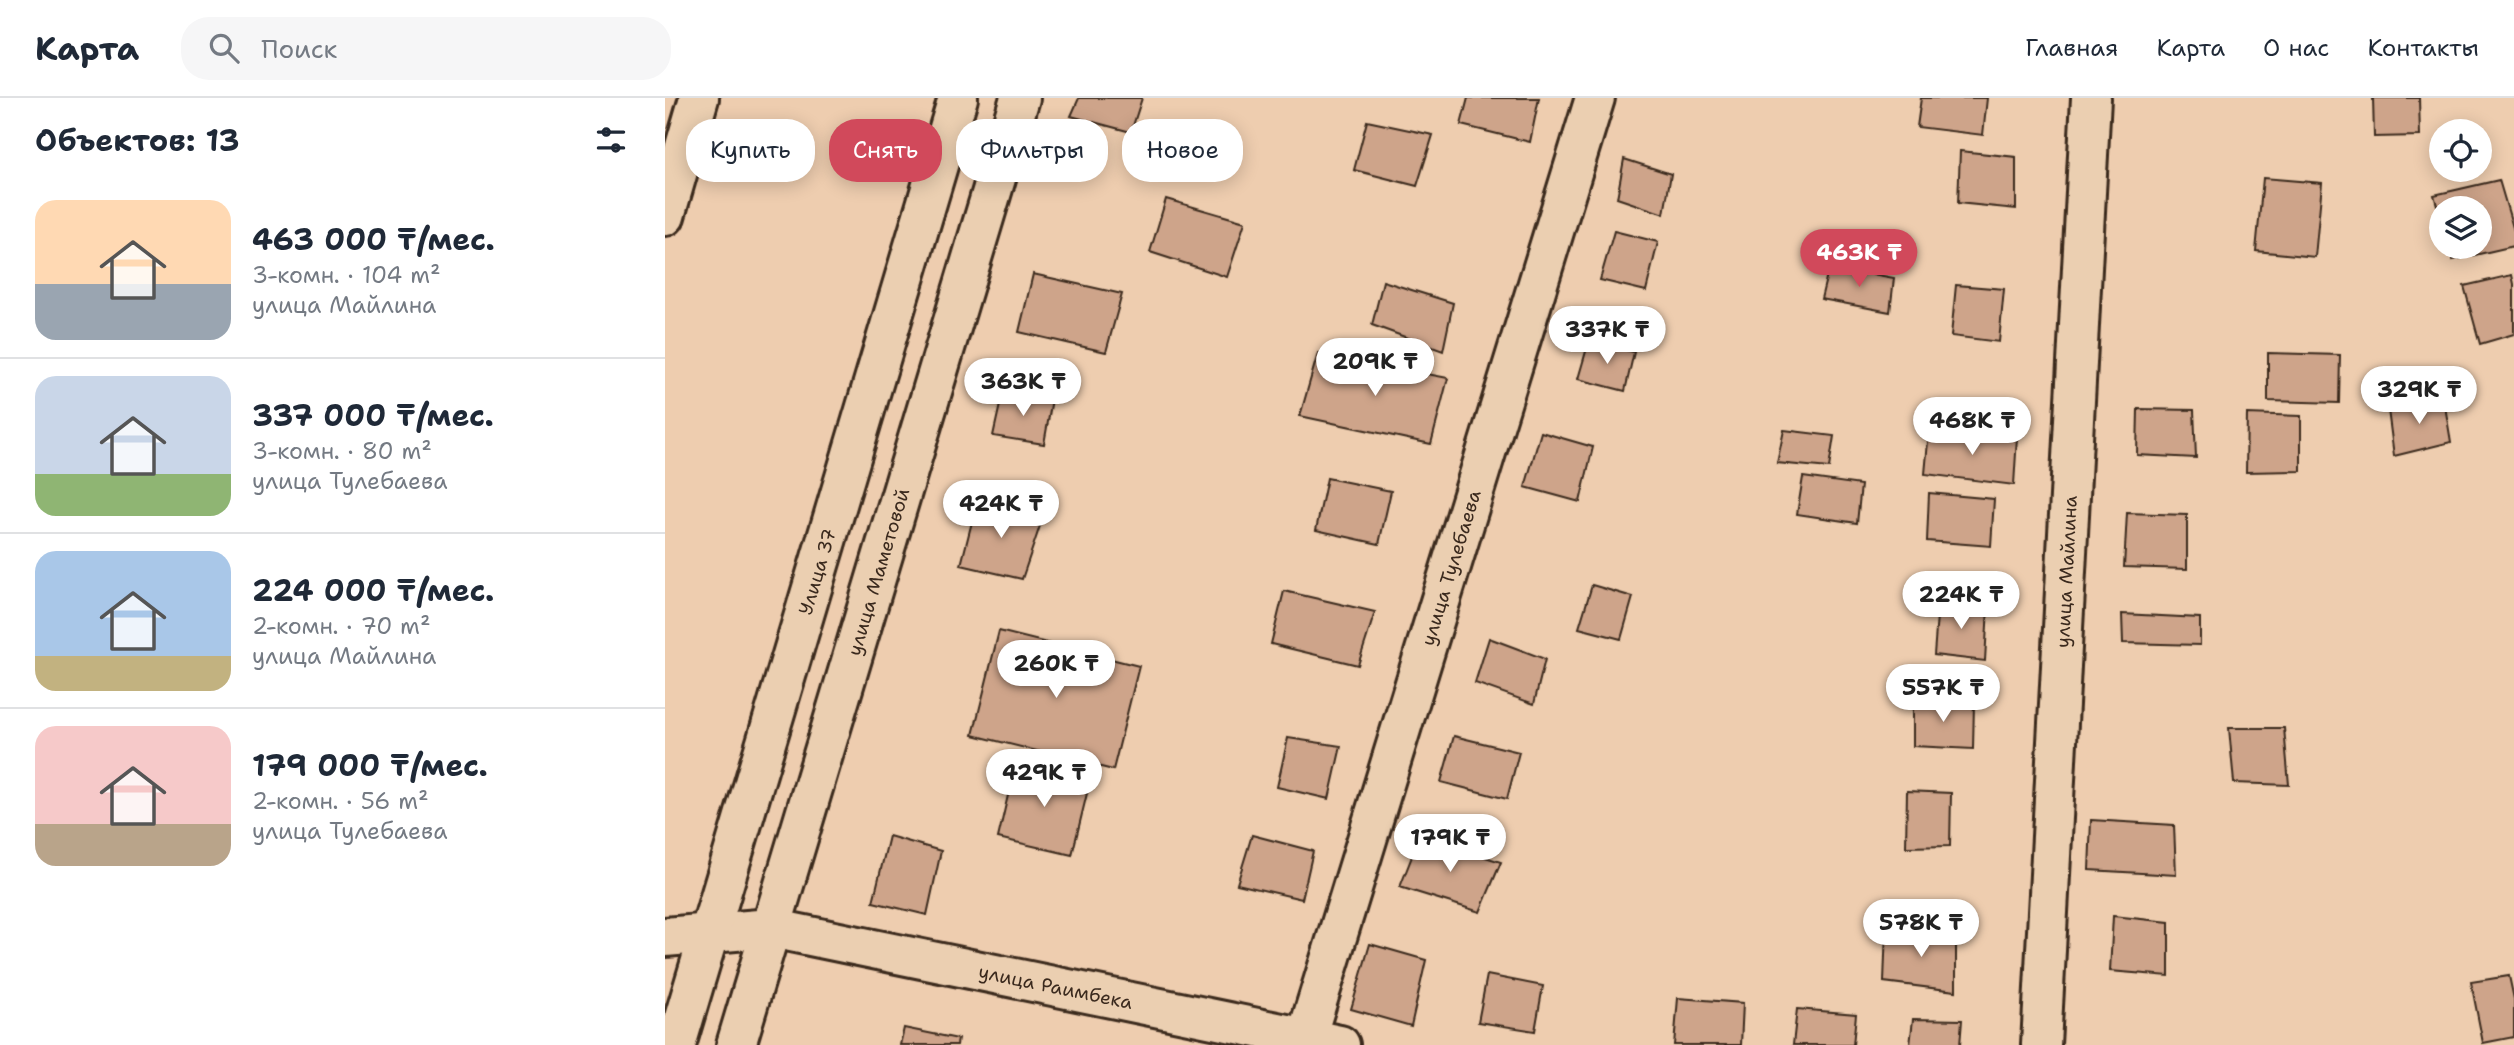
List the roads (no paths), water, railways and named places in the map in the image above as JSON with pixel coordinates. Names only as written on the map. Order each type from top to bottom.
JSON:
[{"type":"street","points":[[665,216],[699,98]]},
{"type":"street","name":"Улица 37","points":[[676,1045],[958,98]]},
{"type":"street","name":"улица Маметовой","points":[[736,1045],[1020,98]]},
{"type":"street","name":"улица Тулебаева","points":[[1323,1042],[1595,98]]},
{"type":"street","name":"улица Майлина","points":[[2041,1045],[2091,98]]},
{"type":"street","name":"улица Раимбека","points":[[665,937],[771,928],[1323,1042]]}]
